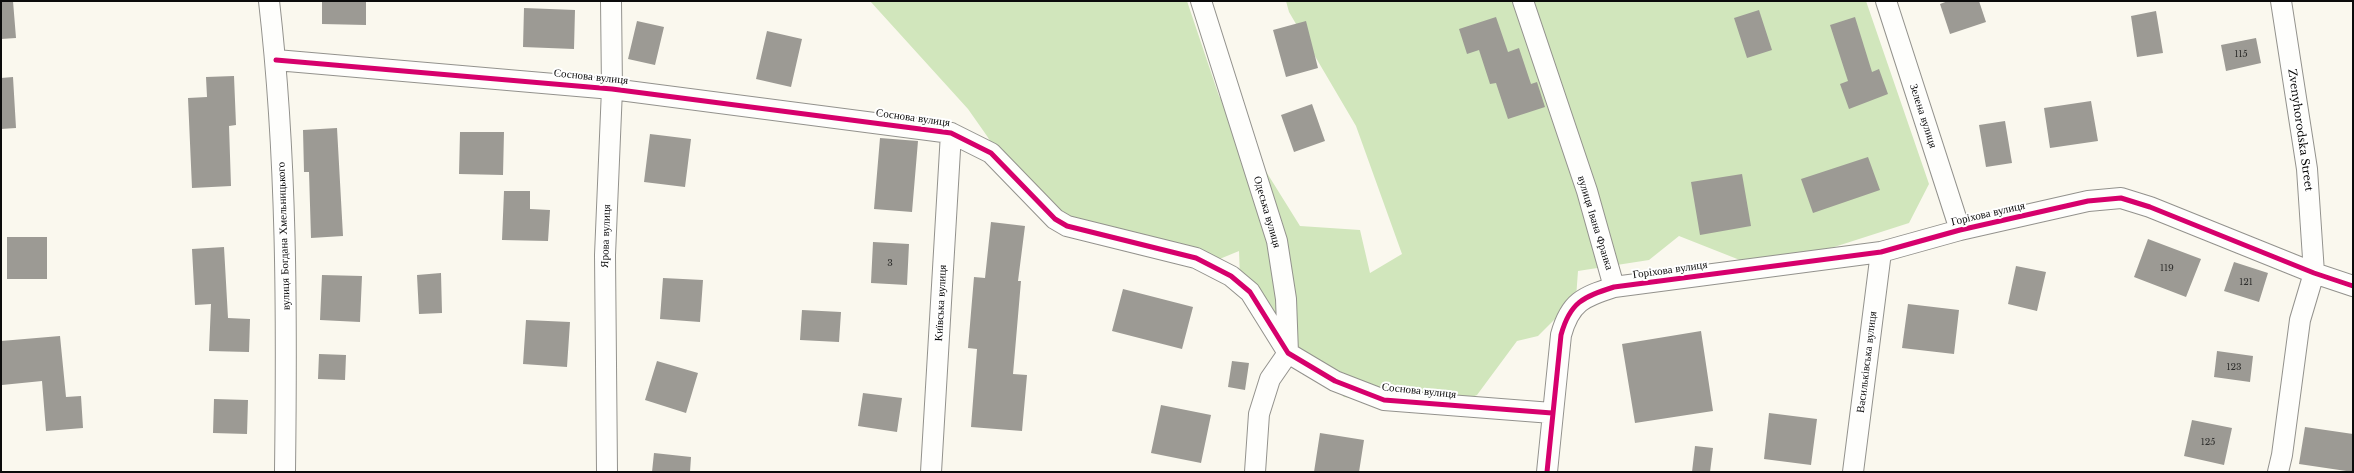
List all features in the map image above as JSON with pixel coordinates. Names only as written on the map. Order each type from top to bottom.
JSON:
[{"type":"street","name":"вулиця Богдана Хмельницького","points":[[269,1],[276,60],[287,298],[285,472]]},
{"type":"street","name":"Ярова вулиця","points":[[607,472],[605,256],[612,89],[611,1]]},
{"type":"street","name":"Одеська вулиця","points":[[1201,1],[1277,241],[1286,298],[1288,353]]},
{"type":"street","name":"вулиця Івана Франка","points":[[1523,1],[1587,191],[1614,287]]},
{"type":"street","name":"Зелена вулиця","points":[[1886,1],[1960,230]]},
{"type":"street","name":"Zvenyhorodska Street","points":[[2278,472],[2282,455],[2300,320],[2314,273],[2307,169],[2280,1]]},
{"type":"street","name":"Соснова вулиця","points":[[276,60],[612,89],[951,133],[991,153],[1054,219],[1067,226],[1196,258],[1231,276],[1250,292],[1288,353],[1335,381],[1384,400],[1552,413]]},
{"type":"street","name":"Київська вулиця","points":[[931,472],[951,133]]},
{"type":"street","name":"Горіхова вулиця","points":[[1614,287],[1881,252],[1960,230],[2088,201],[2121,198],[2150,207],[2314,273],[2353,286]]},
{"type":"street","name":"Васильківська вулиця","points":[[1853,472],[1881,252]]},
{"type":"street","points":[[1547,472],[1561,335],[1566,318],[1575,304],[1592,295],[1614,287]]},
{"type":"street","points":[[1255,472],[1259,414],[1270,379],[1288,353]]},
{"type":"green space","points":[[870,1],[1187,1],[1219,96],[1300,226],[1360,230],[1370,273],[1402,254],[1356,126],[1289,12],[1286,1],[1866,1],[1929,184],[1909,223],[1806,256],[1755,266],[1679,236],[1649,260],[1578,271],[1576,298],[1538,336],[1517,341],[1477,395],[1439,411],[1344,397],[1302,360],[1240,278],[1239,251],[1205,265],[1092,237],[1070,238],[1027,201],[987,136],[968,109]]},
{"type":"building","points":[[1,1],[13,1],[16,38],[1,39]]},
{"type":"building","points":[[322,1],[366,1],[366,25],[322,24]]},
{"type":"building","points":[[1948,1],[1979,1],[1986,22],[1950,34],[1940,4]]},
{"type":"building","points":[[524,8],[575,10],[574,49],[523,47]]},
{"type":"building","points":[[1759,10],[1772,50],[1747,58],[1734,18]]},
{"type":"building","points":[[2156,11],[2163,53],[2137,57],[2131,16]]},
{"type":"building","points":[[1496,17],[1508,52],[1519,48],[1531,84],[1537,82],[1545,107],[1508,119],[1496,83],[1490,84],[1479,50],[1467,54],[1459,29]]},
{"type":"building","points":[[1855,17],[1872,72],[1879,69],[1888,94],[1849,109],[1840,84],[1848,81],[1830,25]]},
{"type":"building","points":[[637,21],[664,27],[655,65],[628,59]]},
{"type":"building","points":[[1306,21],[1318,68],[1286,77],[1273,30]]},
{"type":"building","points":[[767,31],[802,39],[791,87],[756,79]]},
{"type":"building","points":[[2256,38],[2261,63],[2226,71],[2221,45]]},
{"type":"building","points":[[234,76],[236,125],[229,126],[231,186],[192,188],[188,98],[207,97],[206,77]]},
{"type":"building","points":[[13,77],[16,128],[1,129],[1,78]]},
{"type":"building","points":[[2091,101],[2098,141],[2050,148],[2044,108]]},
{"type":"building","points":[[1312,104],[1325,141],[1294,152],[1281,115]]},
{"type":"building","points":[[2005,121],[2012,163],[1986,167],[1979,125]]},
{"type":"building","points":[[337,128],[343,236],[311,238],[309,172],[304,172],[303,130]]},
{"type":"building","points":[[460,132],[504,132],[503,175],[459,174]]},
{"type":"building","points":[[650,134],[691,139],[685,187],[644,182]]},
{"type":"building","points":[[880,138],[918,141],[912,212],[874,209]]},
{"type":"building","points":[[1868,157],[1880,190],[1813,213],[1801,179]]},
{"type":"building","points":[[1742,174],[1751,226],[1700,235],[1691,182]]},
{"type":"building","points":[[504,191],[530,191],[530,209],[550,210],[548,241],[502,240]]},
{"type":"building","points":[[991,222],[1025,226],[1018,281],[1021,281],[1013,374],[1027,375],[1022,431],[971,427],[977,349],[968,348],[974,277],[985,278]]},
{"type":"building","points":[[7,237],[47,237],[47,279],[7,279]]},
{"type":"building","points":[[2148,239],[2201,259],[2186,297],[2134,277]]},
{"type":"building","points":[[873,242],[909,244],[907,285],[871,283]]},
{"type":"building","points":[[224,247],[228,318],[250,319],[249,352],[209,351],[211,304],[195,305],[192,249]]},
{"type":"building","points":[[2234,262],[2268,273],[2259,302],[2224,291]]},
{"type":"building","points":[[2016,266],[2046,272],[2037,311],[2008,304]]},
{"type":"building","points":[[441,273],[442,313],[419,314],[417,275]]},
{"type":"building","points":[[322,275],[362,276],[360,322],[320,320]]},
{"type":"building","points":[[663,278],[703,280],[700,322],[660,319]]},
{"type":"building","points":[[1123,289],[1193,307],[1182,349],[1112,331]]},
{"type":"building","points":[[1908,304],[1959,310],[1954,354],[1902,348]]},
{"type":"building","points":[[802,310],[841,312],[839,342],[800,340]]},
{"type":"building","points":[[526,320],[570,322],[567,367],[523,364]]},
{"type":"building","points":[[1701,331],[1713,411],[1635,423],[1622,344]]},
{"type":"building","points":[[60,336],[66,397],[81,396],[83,428],[46,431],[42,381],[2,385],[1,341]]},
{"type":"building","points":[[2217,351],[2253,356],[2250,382],[2214,377]]},
{"type":"building","points":[[319,354],[346,355],[345,380],[318,379]]},
{"type":"building","points":[[657,361],[698,373],[686,413],[645,400]]},
{"type":"building","points":[[1232,361],[1249,363],[1245,390],[1228,387]]},
{"type":"building","points":[[863,393],[902,398],[897,432],[858,426]]},
{"type":"building","points":[[214,399],[248,400],[247,434],[213,433]]},
{"type":"building","points":[[1161,405],[1211,415],[1201,463],[1151,453]]},
{"type":"building","points":[[1769,413],[1817,419],[1811,465],[1764,459]]},
{"type":"building","points":[[2192,420],[2232,428],[2224,465],[2184,456]]},
{"type":"building","points":[[2305,427],[2353,434],[2353,472],[2299,464]]},
{"type":"building","points":[[1320,433],[1364,440],[1359,472],[1314,472]]},
{"type":"building","points":[[1695,446],[1713,448],[1710,472],[1692,472]]},
{"type":"building","points":[[654,453],[691,457],[690,472],[652,472]]},
{"type":"cycle path","points":[[276,60],[612,89],[951,133],[991,153],[1055,219],[1067,226],[1196,258],[1231,276],[1250,292],[1288,353],[1335,381],[1384,400],[1552,413]]},
{"type":"cycle path","points":[[1547,472],[1561,335],[1569,315],[1579,302],[1594,294],[1614,287],[1881,252],[1960,230],[2088,201],[2121,198],[2150,207],[2314,273],[2353,286]]}]
